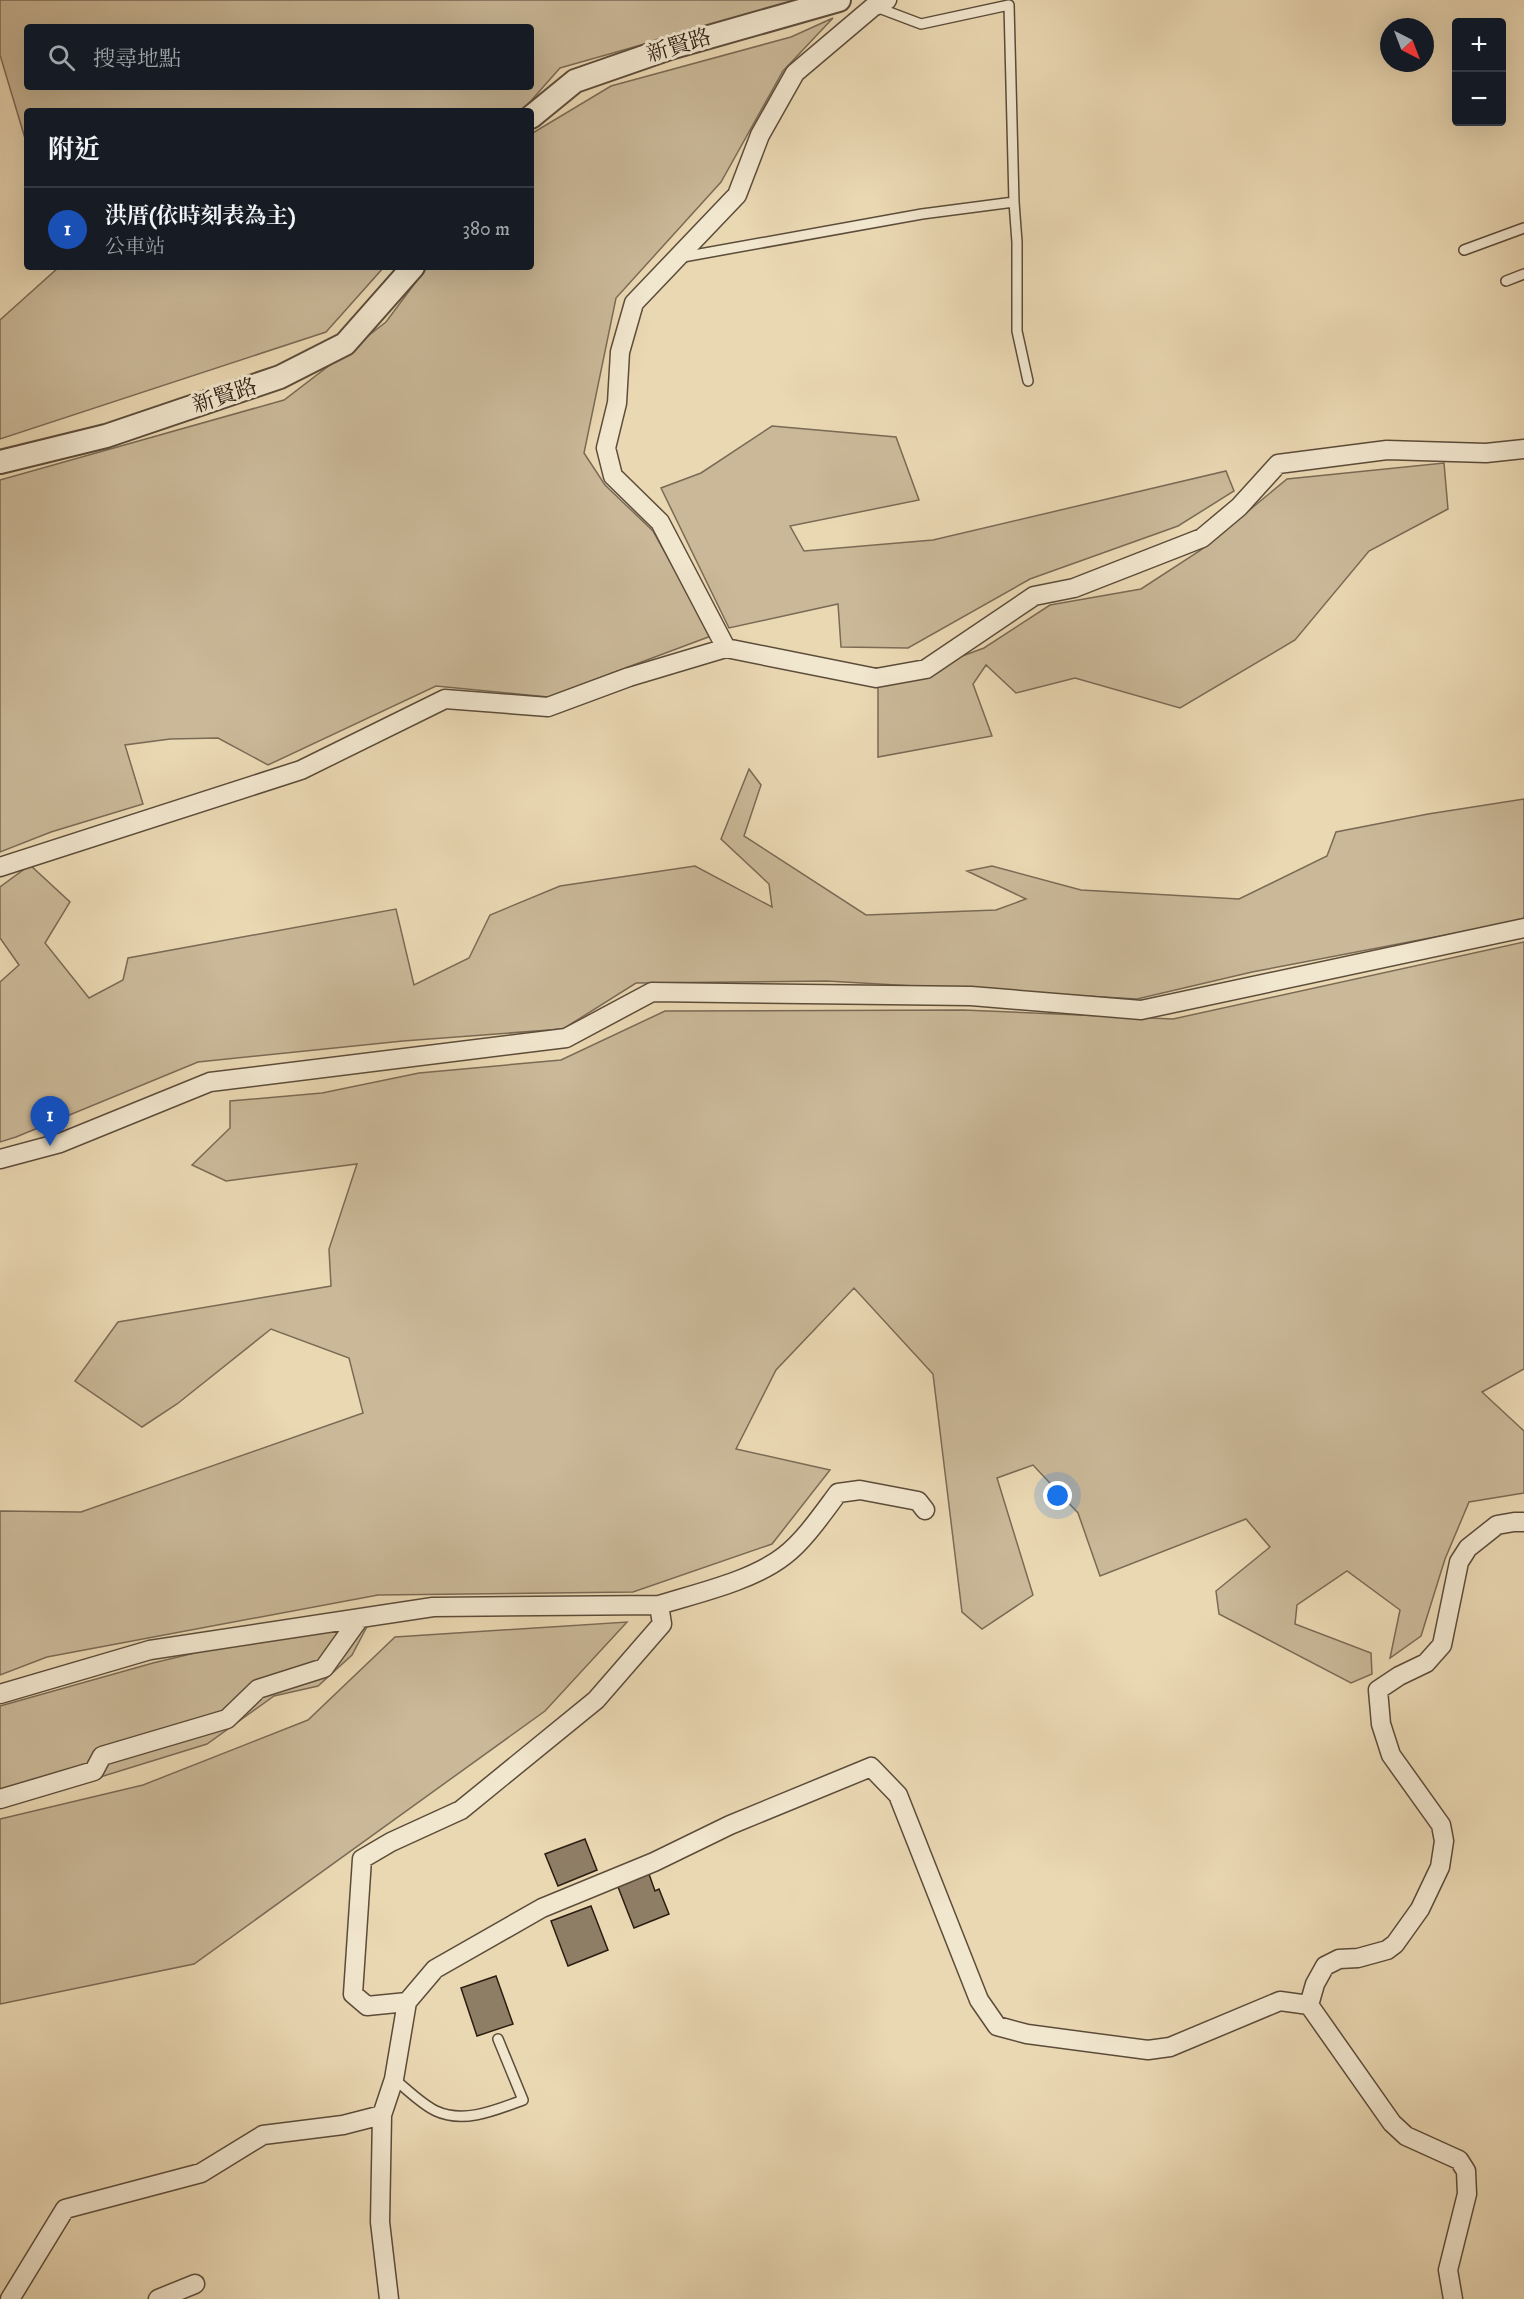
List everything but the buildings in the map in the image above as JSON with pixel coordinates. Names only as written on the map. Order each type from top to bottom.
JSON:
[{"type":"street","name":"新賢路","points":[[534,115],[575,81],[670,48],[839,0]]},
{"type":"street","points":[[726,648],[660,522],[613,476],[606,448],[617,403],[620,352],[634,303],[737,195],[760,135],[795,73],[880,3]]},
{"type":"street","name":"新賢路","points":[[0,462],[106,436],[280,377],[345,344],[410,270]]},
{"type":"street","points":[[0,867],[301,770],[445,699],[548,707],[629,677],[726,648],[876,678],[926,669],[1034,596],[1074,588],[1202,538],[1239,507],[1278,464],[1387,450],[1486,453],[1524,449]]},
{"type":"street","points":[[0,1159],[60,1143],[210,1082],[566,1038],[652,992],[971,996],[1141,1010],[1524,928]]},
{"type":"street","points":[[0,1694],[150,1650],[433,1607],[659,1605],[740,1580],[784,1556],[816,1522],[838,1492],[860,1490],[918,1501],[924,1510]]},
{"type":"street","points":[[1309,2005],[1315,1984],[1325,1966],[1339,1959],[1358,1958],[1387,1950],[1395,1944],[1420,1909],[1440,1867],[1444,1841],[1441,1825],[1391,1755],[1381,1724],[1378,1690],[1399,1676],[1426,1663],[1442,1645],[1460,1562],[1468,1548],[1497,1525],[1514,1521],[1524,1522]]},
{"type":"street","points":[[407,2002],[367,2007],[353,1994],[362,1859],[391,1842],[461,1810],[596,1700],[662,1624],[659,1605]]},
{"type":"street","points":[[0,1799],[94,1771],[102,1756],[227,1719],[258,1689],[324,1668],[358,1619]]},
{"type":"street","points":[[389,2299],[380,2222],[382,2115],[394,2079],[407,2002],[435,1969],[542,1908],[654,1862],[730,1826],[871,1767],[898,1795],[979,2000],[997,2026],[1027,2034],[1148,2050],[1170,2047],[1280,2001],[1309,2005],[1392,2123],[1406,2136],[1459,2160],[1466,2171],[1467,2194],[1448,2270],[1453,2299]]},
{"type":"street","points":[[10,2299],[65,2209],[201,2173],[263,2136],[343,2125],[382,2115]]},
{"type":"street","points":[[158,2299],[195,2284]]},
{"type":"lane","points":[[880,3],[921,24],[1009,5],[1017,242],[1017,331],[1028,381]]},
{"type":"lane","points":[[677,258],[922,214],[1014,202]]},
{"type":"lane","points":[[1464,250],[1524,228]]},
{"type":"lane","points":[[1506,281],[1524,274]]},
{"type":"lane","points":[[394,2079],[436,2111],[463,2117],[497,2110],[523,2100],[498,2039]]},
{"type":"shaded area","points":[[0,0],[800,0],[560,68],[525,108],[24,108],[24,135],[0,55]]},
{"type":"shaded area","points":[[833,18],[783,71],[721,182],[616,298],[584,453],[605,485],[653,531],[711,636],[548,697],[436,686],[268,765],[218,738],[170,739],[125,745],[143,804],[51,832],[0,852],[0,480],[284,400],[386,322],[425,270],[534,270],[534,132],[611,86],[791,37]]},
{"type":"shaded area","points":[[56,270],[381,270],[326,332],[0,439],[0,320]]},
{"type":"shaded area","points":[[772,426],[896,437],[919,500],[790,526],[804,551],[933,540],[1226,471],[1234,491],[1178,526],[1030,579],[908,648],[841,647],[838,604],[729,628],[661,488],[701,473]]},
{"type":"shaded area","points":[[1444,463],[1448,509],[1369,551],[1295,640],[1180,708],[1075,678],[1016,693],[986,665],[973,684],[992,736],[878,757],[878,687],[984,648],[1050,605],[1141,589],[1201,550],[1287,479]]},
{"type":"shaded area","points":[[749,769],[761,785],[744,836],[866,915],[996,910],[1026,899],[967,871],[992,866],[1081,890],[1239,899],[1327,856],[1336,832],[1428,814],[1524,799],[1524,920],[1252,972],[1137,999],[827,981],[636,983],[563,1029],[403,1041],[198,1062],[0,1142],[0,982],[19,965],[0,938],[0,887],[30,865],[70,902],[45,943],[89,998],[123,980],[128,958],[396,909],[414,985],[469,958],[490,915],[560,886],[695,866],[772,907],[769,884],[721,839]]},
{"type":"shaded area","points":[[1524,942],[1524,1369],[1482,1392],[1524,1431],[1524,1493],[1469,1502],[1445,1559],[1421,1636],[1390,1658],[1400,1610],[1347,1571],[1297,1605],[1295,1624],[1371,1653],[1372,1674],[1351,1683],[1219,1614],[1216,1591],[1270,1547],[1246,1519],[1100,1576],[1078,1513],[1033,1465],[997,1478],[1033,1595],[982,1629],[962,1612],[933,1374],[854,1288],[776,1370],[736,1449],[830,1470],[772,1544],[633,1592],[378,1595],[47,1657],[0,1675],[0,1511],[81,1512],[363,1413],[349,1358],[271,1329],[177,1404],[142,1427],[75,1381],[118,1322],[331,1286],[329,1249],[357,1164],[226,1181],[192,1165],[230,1128],[230,1101],[322,1093],[419,1073],[561,1060],[665,1011],[963,1010],[1173,1019]]},
{"type":"shaded area","points":[[371,1619],[352,1655],[318,1686],[274,1696],[207,1744],[0,1808],[0,1706],[153,1663],[245,1641]]},
{"type":"shaded area","points":[[627,1622],[545,1711],[194,1964],[0,2004],[0,1819],[143,1785],[308,1720],[395,1637]]},
{"type":"place","name":"洪厝(依時刻表為主)","points":[[50,1146]]}]
